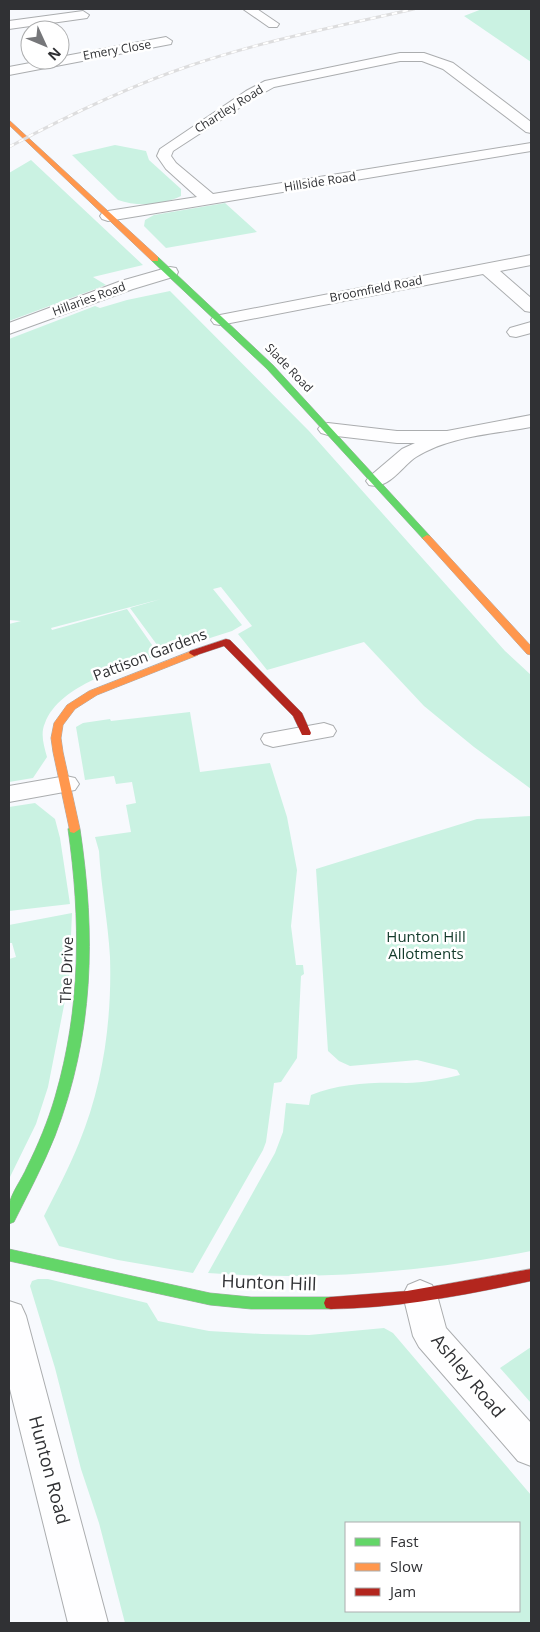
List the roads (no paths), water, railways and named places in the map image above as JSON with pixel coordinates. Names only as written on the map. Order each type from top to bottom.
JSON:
[{"type":"street","points":[[26,9],[41,20],[83,14]]},
{"type":"street","points":[[249,9],[260,16],[275,19]]},
{"type":"street","name":"Emery Close","points":[[9,71],[166,41]]},
{"type":"street","name":"Chartley Road","points":[[209,199],[171,166],[164,156],[167,149],[250,94],[270,84],[428,52],[531,129]]},
{"type":"street","name":"Slade Road","points":[[9,122],[270,367],[531,652]]},
{"type":"street","name":"Hillside Road","points":[[108,216],[531,147]]},
{"type":"street","name":"Broomfield Road","points":[[220,320],[531,260]]},
{"type":"street","points":[[487,268],[531,307]]},
{"type":"street","name":"Hillaries Road","points":[[9,329],[127,285],[170,272]]},
{"type":"street","points":[[328,429],[397,437],[447,437],[531,421]]},
{"type":"street","points":[[376,481],[409,453],[447,437]]},
{"type":"street","name":"Pattison Gardens","points":[[65,714],[76,703],[93,693],[193,653],[226,642],[315,732]]},
{"type":"street","name":"The Drive","points":[[9,1218],[48,1136],[68,1074],[80,1022],[85,956],[80,870],[66,784],[56,738],[58,725],[65,714]]},
{"type":"street","points":[[273,739],[315,732]]},
{"type":"street","points":[[9,794],[66,784]]},
{"type":"street","name":"Hunton Hill","points":[[9,1255],[210,1298],[251,1303],[346,1302],[420,1295],[479,1286],[531,1275]]},
{"type":"street","name":"Ashley Road","points":[[420,1295],[431,1336],[531,1449]]},
{"type":"street","name":"Hunton Road","points":[[9,1316],[88,1623]]},
{"type":"railway","points":[[9,147],[98,103],[143,83],[189,66],[272,41],[414,9]]},
{"type":"park label","name":"Hunton Hill Allotments","points":[[426,946]]}]
